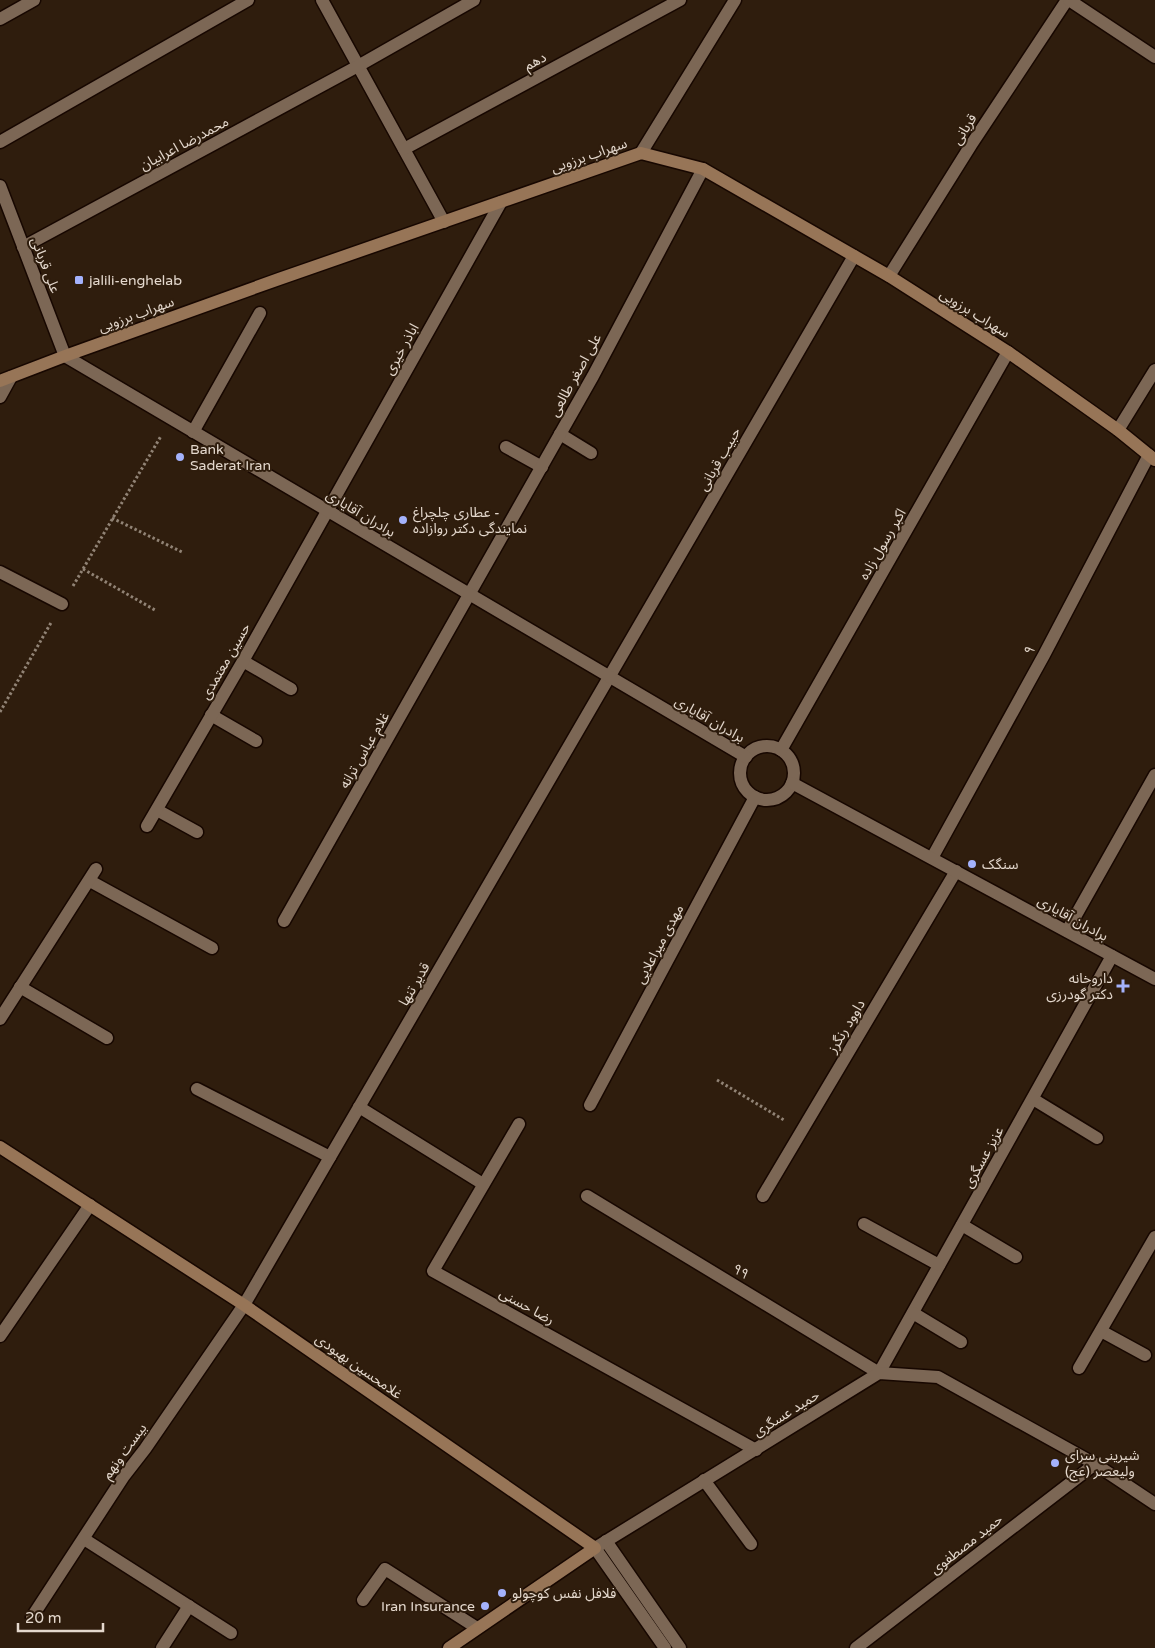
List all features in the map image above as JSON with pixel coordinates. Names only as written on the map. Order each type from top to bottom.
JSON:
[{"type":"main road","name":"سهراب برزویی","points":[[5,379],[65,356],[640,153],[703,169],[889,276],[1008,352],[1118,430],[1152,458]]},
{"type":"main road","name":"غلامحسین بهبودی","points":[[0,1147],[244,1305],[595,1548]]},
{"type":"main road","name":"حمید عسگری","points":[[449,1648],[595,1548]]},
{"type":"street","points":[[0,19],[34,0]]},
{"type":"street","points":[[0,142],[248,0]]},
{"type":"street","points":[[322,0],[444,222]]},
{"type":"street","name":"محمدرضا اعرابیان","points":[[23,247],[358,66],[474,0]]},
{"type":"street","name":"دهم","points":[[404,149],[680,0]]},
{"type":"street","points":[[640,153],[735,0]]},
{"type":"street","points":[[1068,0],[1155,58]]},
{"type":"street","name":"قربانی","points":[[889,276],[966,153],[1068,0]]},
{"type":"street","name":"علی اصغر طالعی","points":[[470,595],[593,376],[703,169]]},
{"type":"street","name":"علی قربانی","points":[[0,186],[65,356]]},
{"type":"street","name":"اباذر خیری","points":[[328,510],[501,202]]},
{"type":"street","name":"حبیب قربانی","points":[[610,677],[854,256]]},
{"type":"street","points":[[193,432],[260,314]]},
{"type":"street","name":"اکبر رسول زاده","points":[[781,750],[1008,352]]},
{"type":"street","name":"برادران آقایاری","points":[[65,356],[746,757]]},
{"type":"street","points":[[1118,430],[1155,370]]},
{"type":"street","points":[[0,397],[5,379]]},
{"type":"street","points":[[560,434],[592,453]]},
{"type":"street","points":[[506,447],[542,467]]},
{"type":"street","name":"۹","points":[[932,858],[1152,458]]},
{"type":"street","name":"حسین معتمدی","points":[[147,826],[328,510]]},
{"type":"street","points":[[0,572],[62,604]]},
{"type":"street","name":"غلام عباس ترانه","points":[[284,921],[470,595]]},
{"type":"street","points":[[243,661],[291,689]]},
{"type":"street","name":"قدیر تنها","points":[[244,1305],[610,677]]},
{"type":"street","points":[[211,715],[256,742]]},
{"type":"street","points":[[766,746],[781,750],[788,756],[794,774],[788,791],[772,800],[763,800],[755,797],[744,786],[741,779],[740,772],[746,757],[751,752],[766,746]]},
{"type":"street","points":[[1067,931],[1155,775]]},
{"type":"street","name":"برادران آقایاری","points":[[792,783],[1155,979]]},
{"type":"street","name":"مهدی میراعلایی","points":[[590,1105],[755,797]]},
{"type":"street","points":[[157,810],[197,832]]},
{"type":"street","points":[[0,1019],[96,869]]},
{"type":"street","name":"داوود رنگرز","points":[[763,1196],[956,871]]},
{"type":"street","points":[[90,881],[212,948]]},
{"type":"street","name":"عزیز عسگری","points":[[879,1373],[1112,956]]},
{"type":"street","points":[[20,987],[107,1038]]},
{"type":"street","points":[[197,1089],[330,1157]]},
{"type":"street","points":[[1032,1099],[1097,1138]]},
{"type":"street","points":[[359,1107],[482,1184]]},
{"type":"street","name":"رضا حسنی","points":[[519,1124],[482,1184],[433,1271],[756,1450]]},
{"type":"street","name":"۹۹","points":[[587,1196],[879,1373]]},
{"type":"street","points":[[0,1336],[90,1206]]},
{"type":"street","points":[[864,1224],[939,1265]]},
{"type":"street","points":[[962,1225],[1016,1257]]},
{"type":"street","points":[[1079,1368],[1155,1237]]},
{"type":"street","name":"بیست ونهم","points":[[32,1617],[124,1476],[145,1449],[244,1305]]},
{"type":"street","points":[[913,1313],[961,1342]]},
{"type":"street","points":[[1101,1331],[1144,1355]]},
{"type":"street","points":[[879,1373],[938,1377],[1095,1464],[1155,1504]]},
{"type":"street","name":"حمید عسگری","points":[[595,1548],[879,1373]]},
{"type":"street","name":"حمید مصطفوی","points":[[856,1648],[1095,1464]]},
{"type":"street","points":[[704,1480],[751,1544]]},
{"type":"street","points":[[84,1539],[232,1633]]},
{"type":"street","points":[[606,1541],[680,1648]]},
{"type":"street","name":"غلامحسین بهبودی","points":[[595,1548],[665,1648]]},
{"type":"street","points":[[363,1600],[385,1569],[477,1628]]},
{"type":"street","points":[[162,1648],[189,1606]]},
{"type":"path","points":[[0,712],[171,418]]},
{"type":"path","points":[[112,518],[182,552]]},
{"type":"path","points":[[83,569],[155,610]]},
{"type":"path","points":[[717,1080],[802,1131]]},
{"type":"place","name":"jalili-enghelab","points":[[79,280]]},
{"type":"place","name":"Bank Saderat Iran","points":[[180,457]]},
{"type":"place","name":"عطاری چلچراغ - نمایندگی دکتر روازاده","points":[[403,520]]},
{"type":"place","name":"سنگک","points":[[972,864]]},
{"type":"place","name":"داروخانه دکتر گودرزی","points":[[1123,986]]},
{"type":"place","name":"شیرینی سرای ولیعصر (عج)","points":[[1055,1463]]},
{"type":"place","name":"فلافل نفس کوچولو","points":[[502,1593]]},
{"type":"place","name":"Iran Insurance","points":[[485,1606]]}]
